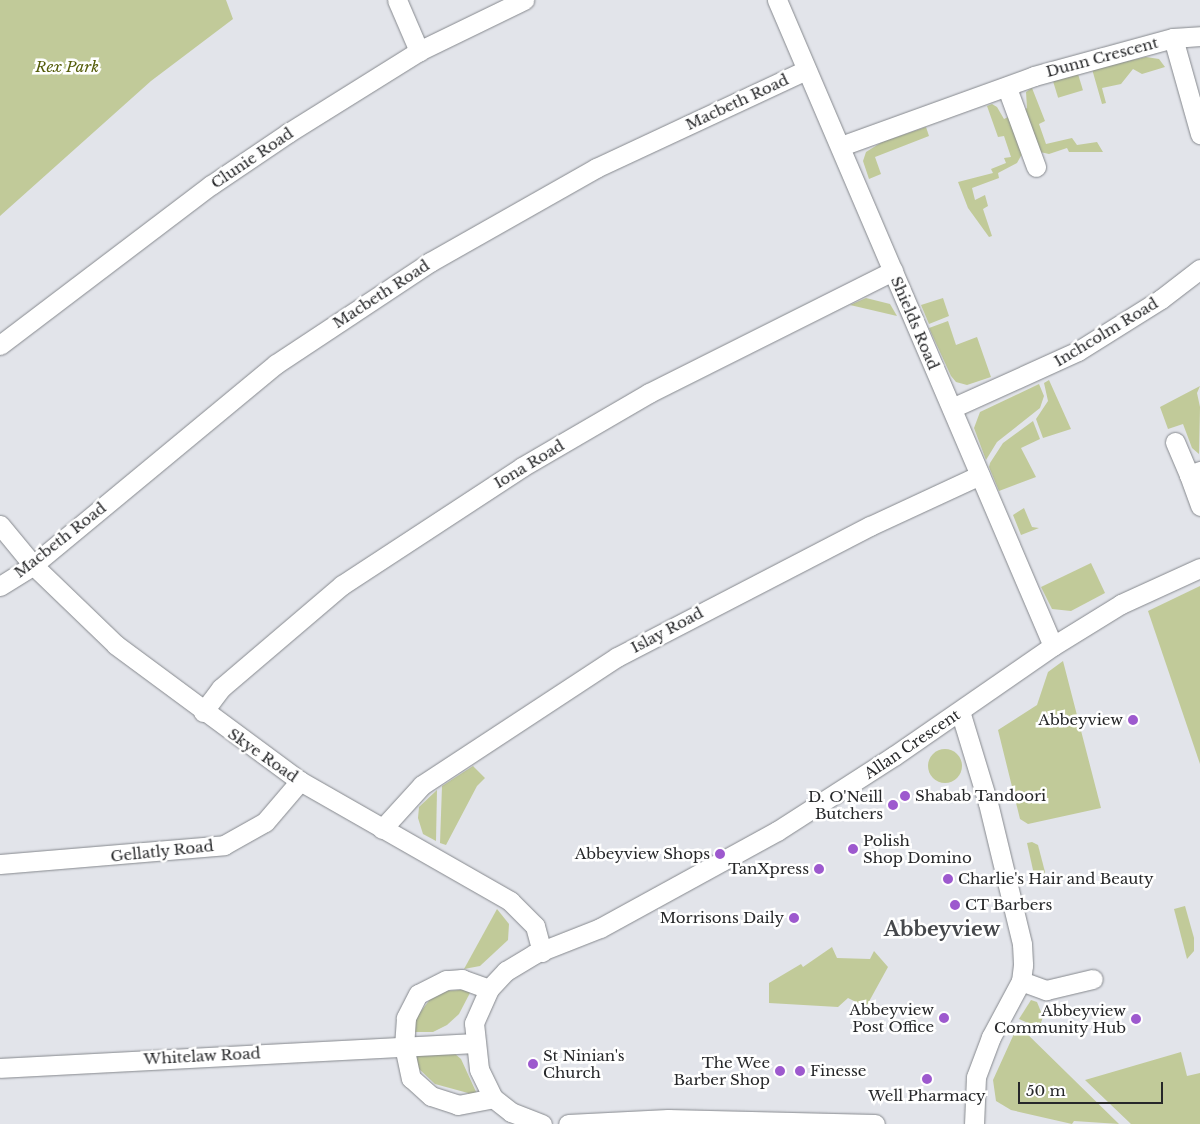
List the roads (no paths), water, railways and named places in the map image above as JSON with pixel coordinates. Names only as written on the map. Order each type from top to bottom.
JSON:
[{"type":"street","points":[[397,0],[419,51]]},
{"type":"street","name":"Clunie Road","points":[[0,345],[211,184],[419,51],[524,0]]},
{"type":"street","name":"Shields Road","points":[[777,0],[1053,646]]},
{"type":"street","name":"Dunn Crescent","points":[[841,146],[1007,88],[1034,76],[1173,38],[1200,36]]},
{"type":"street","points":[[1173,38],[1200,134]]},
{"type":"street","name":"Macbeth Road","points":[[0,586],[33,565],[276,364],[430,262],[596,168],[806,70]]},
{"type":"street","points":[[1007,88],[1036,167]]},
{"type":"street","name":"Inchcolm Road","points":[[952,408],[1078,352],[1161,299],[1200,269]]},
{"type":"street","name":"Iona Road","points":[[203,712],[220,688],[342,585],[522,466],[649,393],[893,271]]},
{"type":"street","points":[[1175,442],[1194,473],[1200,506]]},
{"type":"street","name":"Islay Road","points":[[382,829],[422,785],[617,657],[861,530],[980,475]]},
{"type":"street","name":"Skye Road","points":[[0,525],[33,565],[116,645],[203,712],[300,781],[510,901],[535,926],[542,952]]},
{"type":"street","name":"Allan Crescent","points":[[494,1098],[479,1069],[474,1023],[489,989],[506,971],[542,952],[609,924],[777,831],[960,712],[1053,646],[1121,604],[1200,568]]},
{"type":"street","points":[[960,712],[979,767],[1022,944],[1021,981],[991,1037],[976,1077],[974,1124]]},
{"type":"street","name":"Gellatly Road","points":[[0,864],[224,845],[265,822],[300,781]]},
{"type":"street","points":[[489,989],[462,979],[446,980],[418,994],[406,1018],[404,1046],[411,1078],[431,1096],[458,1105],[494,1098],[528,1122],[542,1124]]},
{"type":"street","points":[[1021,981],[1046,990],[1093,979]]},
{"type":"street","name":"Whitelaw Road","points":[[0,1068],[404,1046],[475,1044]]},
{"type":"street","points":[[568,1124],[668,1119],[874,1124]]},
{"type":"place","name":"Abbeyview","points":[[1133,720]]},
{"type":"place","name":"Shabab Tandoori","points":[[905,796]]},
{"type":"place","name":"D. O'Neill Butchers","points":[[893,805]]},
{"type":"place","name":"Polish Shop Domino","points":[[853,849]]},
{"type":"place","name":"Abbeyview Shops","points":[[720,854]]},
{"type":"place","name":"TanXpress","points":[[819,869]]},
{"type":"place","name":"Charlie's Hair and Beauty","points":[[948,879]]},
{"type":"place","name":"CT Barbers","points":[[955,905]]},
{"type":"place","name":"Morrisons Daily","points":[[794,918]]},
{"type":"place","name":"Abbeyview Post Office","points":[[944,1018]]},
{"type":"place","name":"Abbeyview Community Hub","points":[[1136,1019]]},
{"type":"place","name":"St Ninian's Church","points":[[533,1064]]},
{"type":"place","name":"The Wee Barber Shop","points":[[780,1071]]},
{"type":"place","name":"Finesse","points":[[800,1071]]},
{"type":"place","name":"Well Pharmacy","points":[[927,1079]]},
{"type":"district","name":"Abbeyview","points":[[942,929]]},
{"type":"park label","name":"Rex Park","points":[[67,67]]}]
